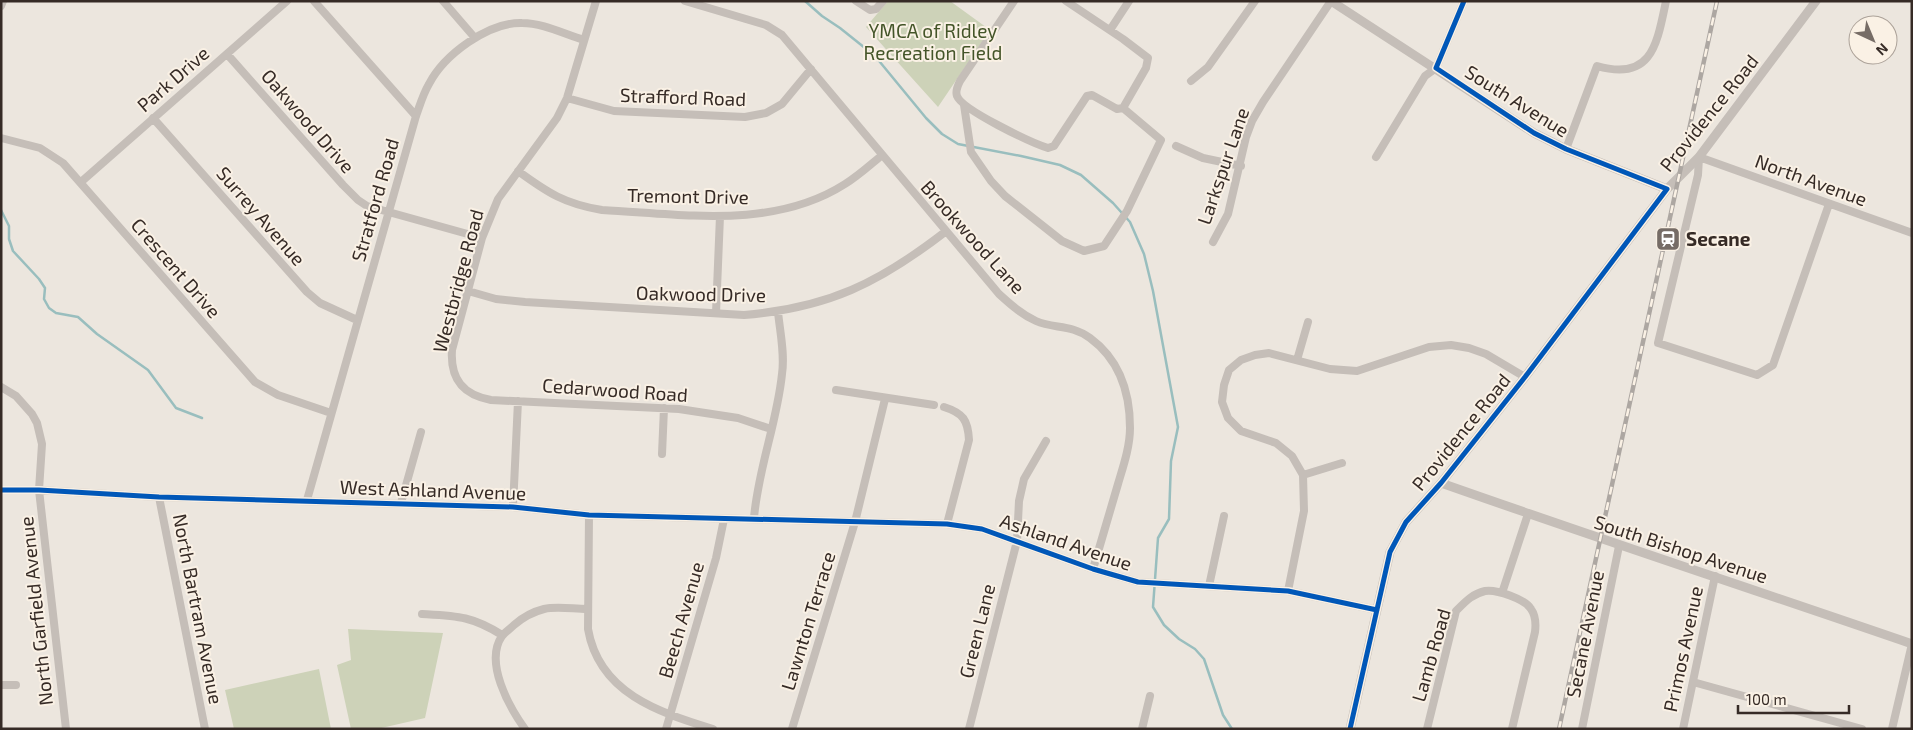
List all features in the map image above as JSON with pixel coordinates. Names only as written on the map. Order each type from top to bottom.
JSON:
[{"type":"street","points":[[1,6],[3,1]]},
{"type":"street","name":"Park Drive","points":[[81,182],[287,1]]},
{"type":"street","points":[[314,1],[416,116]]},
{"type":"street","points":[[443,1],[475,38]]},
{"type":"street","name":"Westbridge Road","points":[[460,384],[453,370],[452,350],[482,238],[498,199],[549,131],[567,98],[596,1]]},
{"type":"street","name":"Brookwood Lane","points":[[685,1],[774,29],[782,35],[998,294],[1018,311],[1037,321],[1071,328],[1090,338],[1108,354],[1120,372],[1128,401],[1130,430],[1126,457],[1093,569]]},
{"type":"street","points":[[856,1],[870,10],[876,9],[883,1]]},
{"type":"street","points":[[964,105],[971,152],[991,181],[1005,196],[1062,241],[1084,251],[1104,246],[1127,211],[1161,140],[1124,108],[1117,109],[1092,95],[1087,96],[1054,146],[1048,148],[1036,145],[1009,132],[964,105],[957,97],[956,91],[960,81],[1014,1]]},
{"type":"street","points":[[1066,1],[1148,58],[1146,68],[1124,108]]},
{"type":"street","points":[[1110,30],[1129,1]]},
{"type":"street","points":[[1191,81],[1208,67],[1255,1]]},
{"type":"street","name":"South Avenue","points":[[1331,1],[1534,133],[1566,149],[1668,189]]},
{"type":"street","name":"Larkspur Lane","points":[[1213,242],[1228,214],[1241,166],[1246,137],[1252,121],[1331,1]]},
{"type":"street","points":[[1376,157],[1425,76],[1436,68],[1464,1]]},
{"type":"street","points":[[1566,149],[1582,101],[1597,66],[1611,70],[1626,70],[1639,65],[1652,54],[1659,36],[1666,1]]},
{"type":"street","name":"Providence Road","points":[[1351,728],[1390,552],[1406,522],[1441,483],[1525,377],[1668,189],[1699,157],[1816,1]]},
{"type":"street","name":"Stratford Road","points":[[307,500],[416,116],[429,83],[450,57],[475,38],[503,25],[534,24],[584,40]]},
{"type":"street","name":"Oakwood Drive","points":[[227,54],[352,194],[367,206],[482,238]]},
{"type":"street","name":"Strafford Road","points":[[567,98],[614,111],[744,118],[766,113],[782,104],[811,70]]},
{"type":"street","name":"Surrey Avenue","points":[[153,118],[306,292],[320,303],[357,320]]},
{"type":"street","name":"Crescent Drive","points":[[1,138],[40,148],[64,163],[255,382],[278,395],[331,413]]},
{"type":"street","points":[[1176,146],[1203,158],[1241,166]]},
{"type":"street","name":"Tremont Drive","points":[[518,171],[548,192],[570,203],[584,207],[602,210],[720,216],[760,214],[789,208],[814,199],[845,184],[882,156]]},
{"type":"street","points":[[1699,157],[1698,175],[1658,343],[1757,375],[1773,365],[1829,204]]},
{"type":"street","name":"North Avenue","points":[[1699,157],[1912,233]]},
{"type":"street","points":[[716,313],[720,216]]},
{"type":"street","name":"Oakwood Drive","points":[[468,290],[496,298],[525,302],[744,315],[778,312],[821,302],[862,286],[896,268],[945,232]]},
{"type":"street","points":[[754,518],[756,492],[783,371],[778,312]]},
{"type":"street","points":[[1298,360],[1308,322]]},
{"type":"street","points":[[1288,591],[1304,512],[1303,475],[1292,456],[1276,443],[1241,431],[1228,418],[1222,402],[1224,385],[1229,370],[1241,360],[1269,353],[1330,369],[1357,371],[1429,347],[1451,344],[1486,354],[1525,377]]},
{"type":"street","name":"Cedarwood Road","points":[[460,384],[468,392],[481,398],[664,408],[738,418],[771,429]]},
{"type":"street","name":"North Garfield Avenue","points":[[1,387],[16,396],[26,406],[37,423],[42,444],[39,490],[66,729]]},
{"type":"street","points":[[836,390],[934,405]]},
{"type":"street","name":"Lawnton Terrace","points":[[792,729],[855,522],[886,399]]},
{"type":"street","points":[[513,507],[518,400]]},
{"type":"street","points":[[944,407],[956,411],[963,416],[969,431],[969,440],[947,524]]},
{"type":"street","points":[[662,454],[664,408]]},
{"type":"street","points":[[401,504],[421,432]]},
{"type":"street","name":"Green Lane","points":[[969,729],[1017,540],[1019,501],[1024,479],[1046,441]]},
{"type":"street","points":[[1303,475],[1342,463]]},
{"type":"street","name":"South Bishop Avenue","points":[[1441,483],[1619,546],[1716,576],[1912,644]]},
{"type":"street","name":"West Ashland Avenue","points":[[1,490],[39,490],[159,497],[513,507],[589,516],[754,518],[894,524]]},
{"type":"street","name":"North Bartram Avenue","points":[[159,497],[205,729]]},
{"type":"street","points":[[1512,729],[1536,621],[1531,609],[1522,601],[1502,593],[1528,514]]},
{"type":"street","points":[[589,516],[587,609],[590,641],[594,653],[605,672],[631,695],[670,716],[713,729]]},
{"type":"street","points":[[1209,586],[1224,516]]},
{"type":"street","name":"Beech Avenue","points":[[666,729],[714,566],[724,519]]},
{"type":"street","name":"Ashland Avenue","points":[[894,524],[947,524],[982,529],[1017,540],[1093,569],[1138,582],[1288,591],[1377,610]]},
{"type":"street","name":"Secane Avenue","points":[[1582,729],[1619,546]]},
{"type":"street","name":"Primos Avenue","points":[[1683,729],[1716,576]]},
{"type":"street","name":"Lamb Road","points":[[1427,729],[1456,611],[1470,597],[1486,590],[1502,593]]},
{"type":"street","points":[[525,729],[499,681],[495,661],[502,636],[524,617],[545,609],[587,609]]},
{"type":"street","points":[[422,614],[467,618],[484,624],[502,636]]},
{"type":"street","points":[[1892,729],[1912,644]]},
{"type":"street","points":[[1693,682],[1862,729]]},
{"type":"street","points":[[1,685],[16,685]]},
{"type":"street","points":[[1142,729],[1150,696]]},
{"type":"green space","name":"YMCA of Ridley Recreation Field","points":[[888,1],[950,1],[990,30],[938,107],[866,27]]},
{"type":"green space","points":[[348,629],[443,633],[425,718],[377,729],[351,729],[337,665],[351,660]]},
{"type":"green space","points":[[319,669],[331,729],[234,729],[225,690]]},
{"type":"waterway","points":[[805,1],[875,56],[926,118],[942,134],[958,144],[1060,165],[1081,175],[1113,203],[1130,222],[1144,254],[1153,291],[1178,427],[1171,461],[1169,519],[1158,538],[1153,607],[1164,625],[1179,639],[1195,649],[1204,659],[1223,715],[1232,729]]},
{"type":"waterway","points":[[1,210],[9,226],[9,239],[13,251],[45,288],[44,299],[49,308],[56,313],[78,317],[97,334],[148,370],[176,408],[202,418]]},
{"type":"railway","points":[[1559,729],[1717,1]]},
{"type":"cycle path","points":[[1350,729],[1390,552],[1406,522],[1441,483],[1525,377],[1667,189],[1566,149],[1534,133],[1436,68],[1464,1]]},
{"type":"cycle path","points":[[1,490],[39,490],[159,497],[513,507],[589,515],[947,524],[982,529],[1093,569],[1138,582],[1288,591],[1377,610]]},
{"type":"place","name":"Secane","points":[[1668,239]]}]
